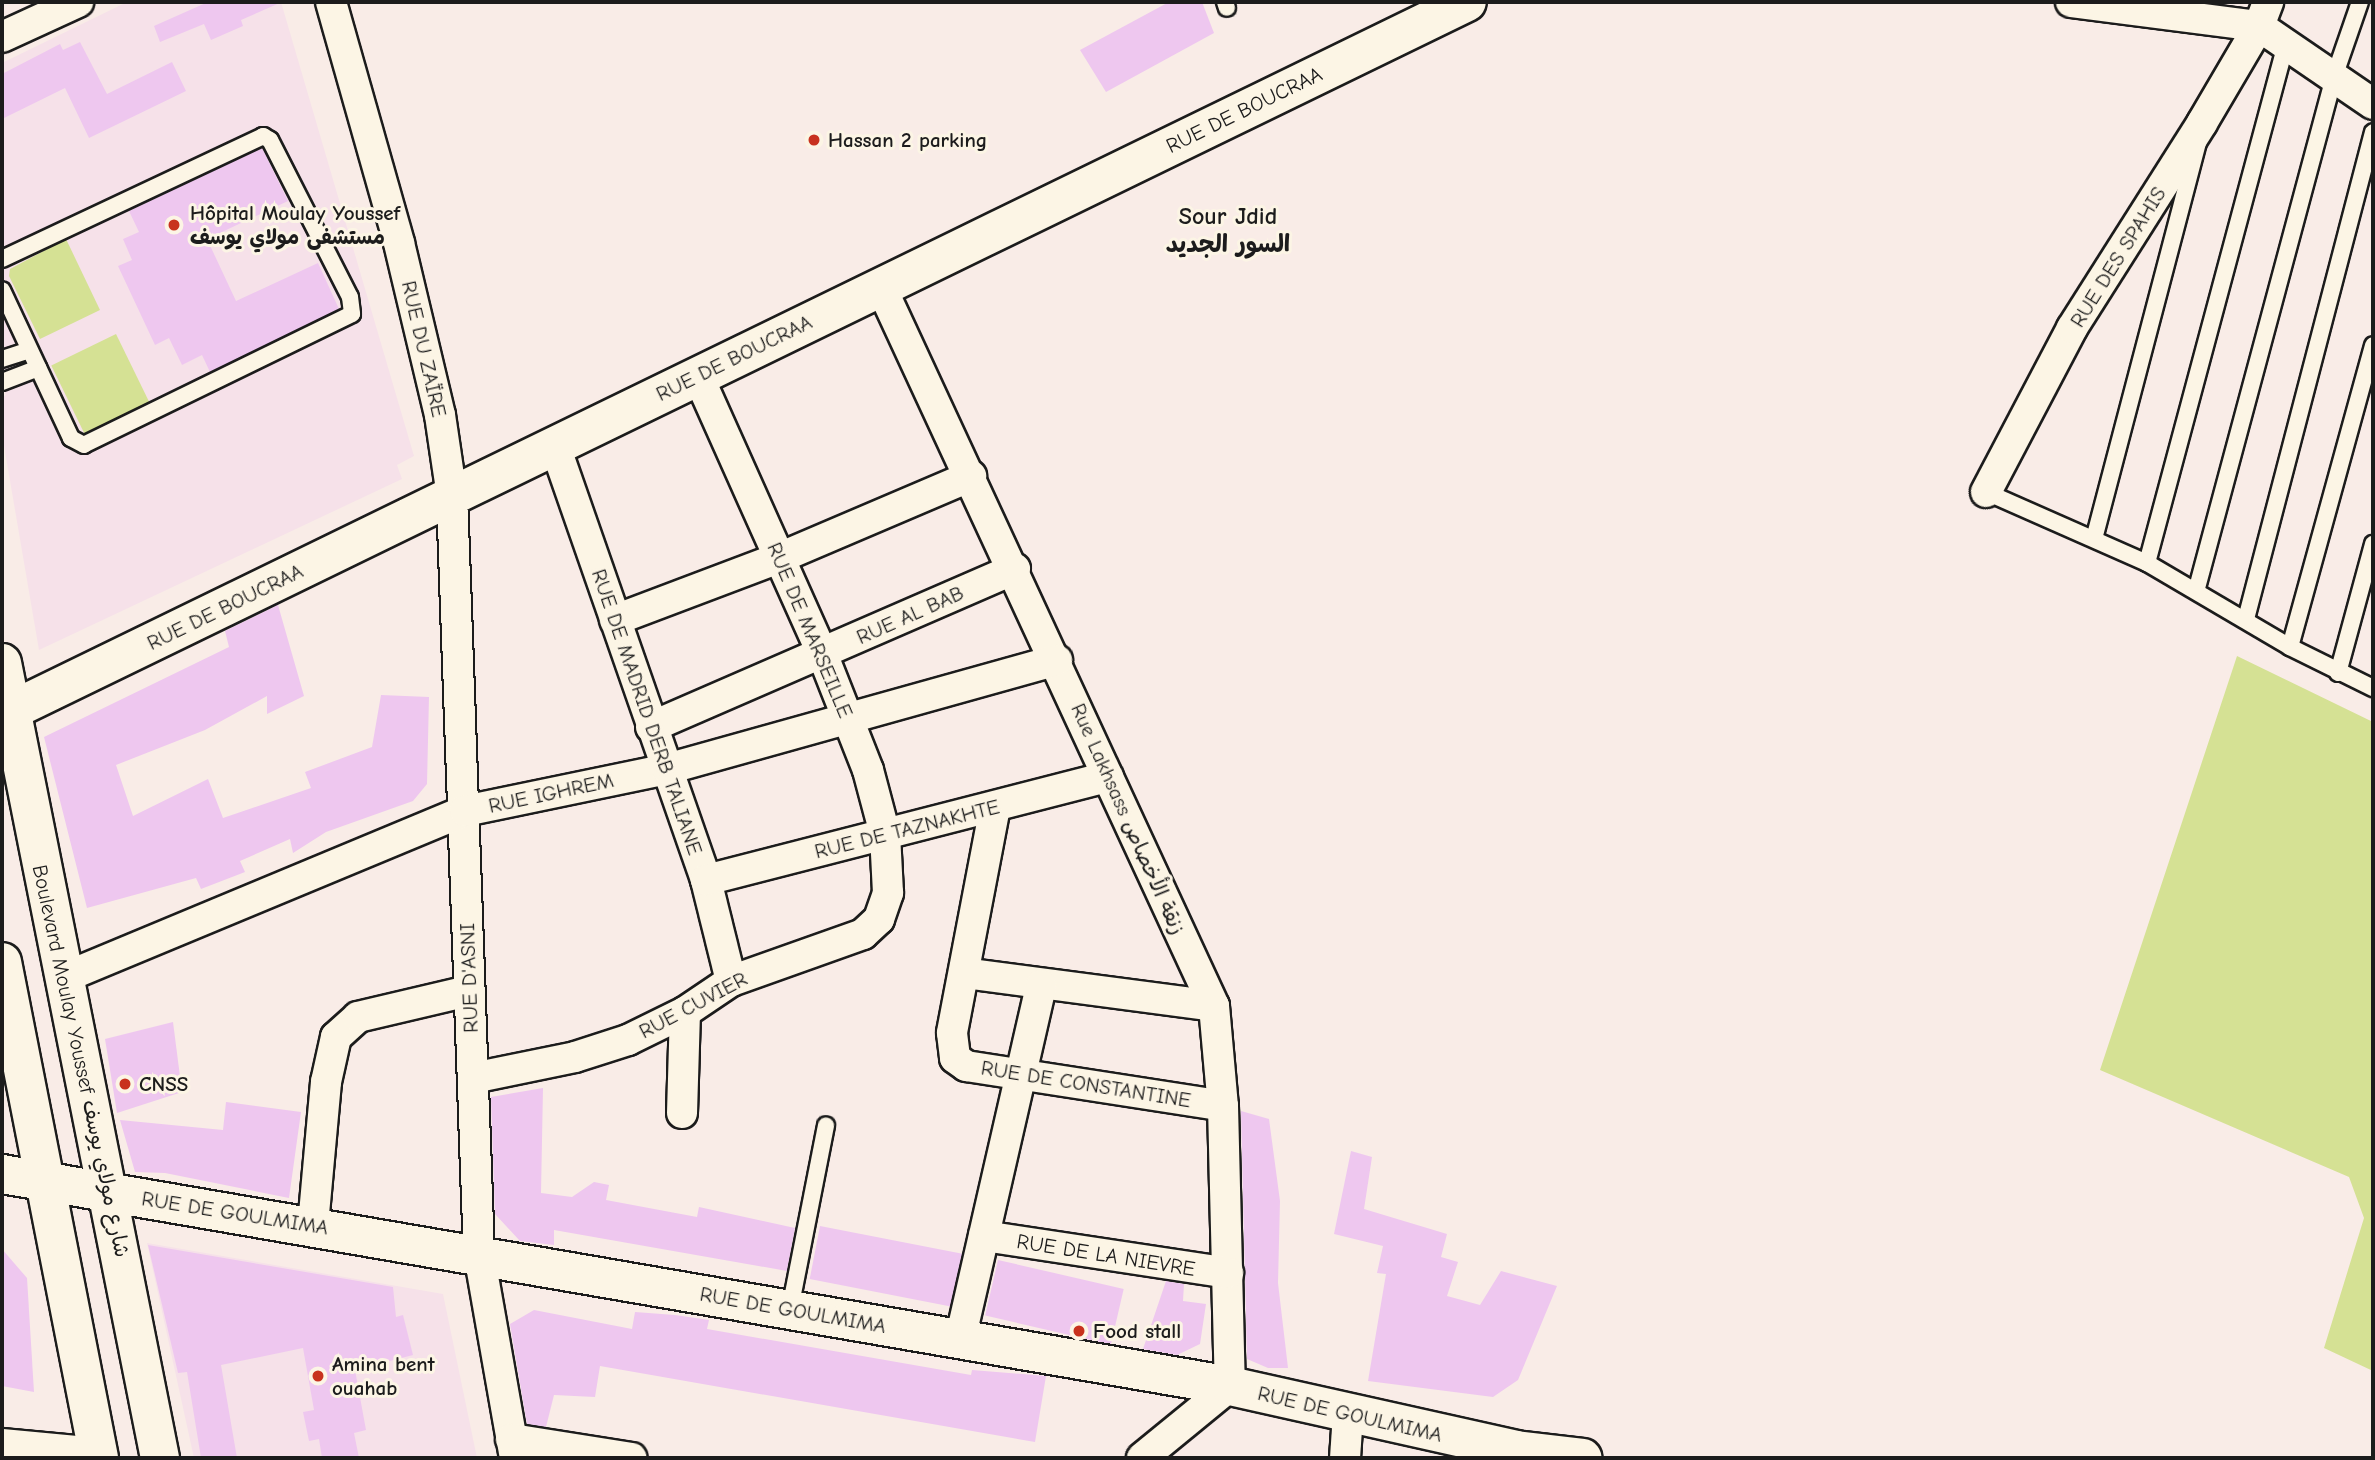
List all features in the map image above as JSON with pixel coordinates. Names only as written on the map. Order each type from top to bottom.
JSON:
[{"type":"street","points":[[2,37],[78,2]]},
{"type":"street","name":"RUE DU ZAÏRE","points":[[331,2],[399,243],[440,415],[452,496]]},
{"type":"street","name":"RUE DE BOUCRAA","points":[[6,713],[1467,2]]},
{"type":"street","points":[[2071,2],[2263,14],[2286,44],[2373,104]]},
{"type":"street","name":"RUE DES SPAHIS","points":[[1986,492],[2072,328],[2202,123],[2263,14]]},
{"type":"street","name":"Rue Lakhsass زنقة الأخصاص","points":[[881,287],[1015,569],[1214,1006],[1223,1106],[1230,1386]]},
{"type":"street","name":"RUE DE MARSEILLE","points":[[698,376],[848,717],[885,834],[888,893]]},
{"type":"street","name":"RUE DE MADRID DERB TALIANE","points":[[555,446],[706,880],[731,981]]},
{"type":"street","points":[[615,620],[779,558],[971,476]]},
{"type":"street","name":"RUE D'ASNI","points":[[452,496],[466,811],[468,991],[479,1254],[513,1448]]},
{"type":"street","name":"RUE AL BAB","points":[[651,727],[1015,569]]},
{"type":"street","name":"RUE IGHREM","points":[[62,978],[466,811],[667,769],[1057,660]]},
{"type":"street","name":"Boulevard Moulay Youssef شارع مولاي يوسف","points":[[2,663],[6,713],[109,1194],[160,1458]]},
{"type":"street","name":"RUE DE TAZNAKHTE","points":[[706,880],[1108,777]]},
{"type":"street","name":"RUE DE CONSTANTINE","points":[[995,807],[951,1052],[966,1066],[1223,1106]]},
{"type":"street","name":"RUE CUVIER","points":[[473,1078],[575,1057],[628,1040],[685,1012],[731,981],[863,934],[879,919],[888,893]]},
{"type":"street","points":[[2,962],[99,1456],[2,1444]]},
{"type":"street","points":[[964,973],[1214,1006]]},
{"type":"street","points":[[960,1340],[1041,985]]},
{"type":"street","points":[[313,1225],[326,1082],[336,1037],[358,1017],[468,991]]},
{"type":"street","points":[[682,1113],[685,1012]]},
{"type":"street","name":"RUE DE GOULMIMA","points":[[2,1174],[109,1194],[313,1225],[1230,1386],[1516,1450],[1582,1457]]},
{"type":"street","name":"RUE DE LA NIEVRE","points":[[984,1236],[1228,1273]]},
{"type":"street","points":[[1142,1458],[1230,1386]]},
{"type":"street","points":[[1345,1458],[1348,1414]]},
{"type":"street","points":[[513,1448],[632,1458]]},
{"type":"lane","points":[[2197,588],[2333,77],[2360,2]]},
{"type":"lane","points":[[2147,563],[2286,44]]},
{"type":"lane","points":[[2094,540],[2185,207],[2202,123]]},
{"type":"lane","points":[[2246,619],[2373,132]]},
{"type":"lane","points":[[2,259],[263,136],[270,139],[352,306],[349,319],[94,444],[76,444],[2,290]]},
{"type":"lane","points":[[2290,647],[2373,345]]},
{"type":"lane","points":[[2,359],[29,350]]},
{"type":"lane","points":[[2,382],[38,368]]},
{"type":"lane","points":[[1986,492],[2197,588],[2290,647],[2373,688]]},
{"type":"lane","points":[[2339,673],[2373,544]]},
{"type":"lane","points":[[790,1309],[826,1125]]},
{"type":"shaded area","name":"Hôpital Moulay Youssef مستشفى مولاي يوسف","points":[[127,2],[281,2],[414,456],[397,465],[402,479],[39,650],[2,434],[2,397],[6,395],[2,387],[2,63]]},
{"type":"shaded area","name":"Amina bent ouahab","points":[[147,1243],[443,1294],[477,1458],[194,1458]]},
{"type":"green space","points":[[66,239],[100,310],[40,339],[9,276],[10,269]]},
{"type":"green space","points":[[116,334],[150,404],[85,436],[51,366]]},
{"type":"green space","points":[[2237,656],[2373,722],[2373,1371],[2324,1348],[2364,1218],[2349,1177],[2100,1070]]},
{"type":"building","points":[[208,2],[282,2],[241,20],[243,26],[211,40],[204,24],[160,42],[154,26]]},
{"type":"building","points":[[1169,2],[1202,2],[1214,33],[1106,92],[1080,50]]},
{"type":"building","points":[[80,42],[107,94],[172,62],[186,91],[89,138],[65,88],[2,119],[2,74],[60,44],[63,50]]},
{"type":"building","points":[[262,148],[288,201],[207,239],[236,301],[318,263],[339,309],[210,372],[202,355],[182,365],[169,338],[155,345],[118,266],[132,260],[123,239],[139,232],[129,211]]},
{"type":"building","points":[[278,605],[304,696],[267,714],[267,696],[205,730],[116,765],[133,816],[208,779],[223,818],[311,788],[305,772],[372,747],[381,695],[429,697],[427,784],[413,801],[326,832],[293,853],[290,839],[240,861],[245,872],[201,889],[196,878],[87,908],[44,737],[229,647],[225,631]]},
{"type":"building","points":[[173,1022],[182,1092],[117,1113],[105,1039]]},
{"type":"building","points":[[543,1088],[541,1193],[572,1197],[594,1182],[609,1185],[606,1200],[697,1217],[699,1207],[795,1228],[787,1271],[554,1230],[554,1245],[520,1241],[495,1214],[491,1097]]},
{"type":"building","points":[[226,1102],[301,1112],[289,1198],[165,1173],[135,1172],[120,1120],[223,1130]]},
{"type":"building","points":[[1241,1111],[1269,1119],[1280,1201],[1278,1283],[1288,1368],[1268,1368],[1247,1359]]},
{"type":"building","points":[[1351,1151],[1372,1157],[1364,1209],[1447,1234],[1441,1257],[1458,1262],[1447,1296],[1480,1305],[1501,1271],[1557,1286],[1518,1380],[1493,1397],[1368,1381],[1386,1274],[1377,1273],[1383,1246],[1334,1234]]},
{"type":"building","points":[[820,1226],[962,1254],[952,1307],[810,1279]]},
{"type":"building","points":[[148,1245],[393,1287],[396,1317],[403,1315],[413,1355],[355,1370],[366,1430],[354,1433],[359,1458],[322,1458],[319,1439],[309,1441],[303,1412],[314,1410],[303,1348],[221,1365],[237,1458],[201,1458],[187,1372],[178,1373]]},
{"type":"building","points":[[2,1249],[27,1278],[34,1392],[2,1386]]},
{"type":"building","points":[[998,1260],[1124,1289],[1111,1345],[985,1316]]},
{"type":"building","points":[[1166,1281],[1184,1284],[1183,1301],[1206,1304],[1200,1344],[1177,1355],[1143,1349]]},
{"type":"building","points":[[534,1310],[632,1329],[635,1312],[675,1315],[709,1320],[707,1329],[971,1375],[972,1370],[1046,1376],[1035,1442],[600,1366],[595,1397],[554,1395],[546,1427],[527,1424],[510,1324]]},
{"type":"place","name":"Hassan 2 parking","points":[[814,140]]},
{"type":"place","name":"Hôpital Moulay Youssef مستشفى مولاي يوسف","points":[[174,225]]},
{"type":"place","name":"CNSS","points":[[125,1084]]},
{"type":"place","name":"Food stall","points":[[1079,1331]]},
{"type":"place","name":"Amina bent ouahab","points":[[318,1376]]},
{"type":"district","name":"Sour Jdid السور الجديد","points":[[1228,231]]}]
